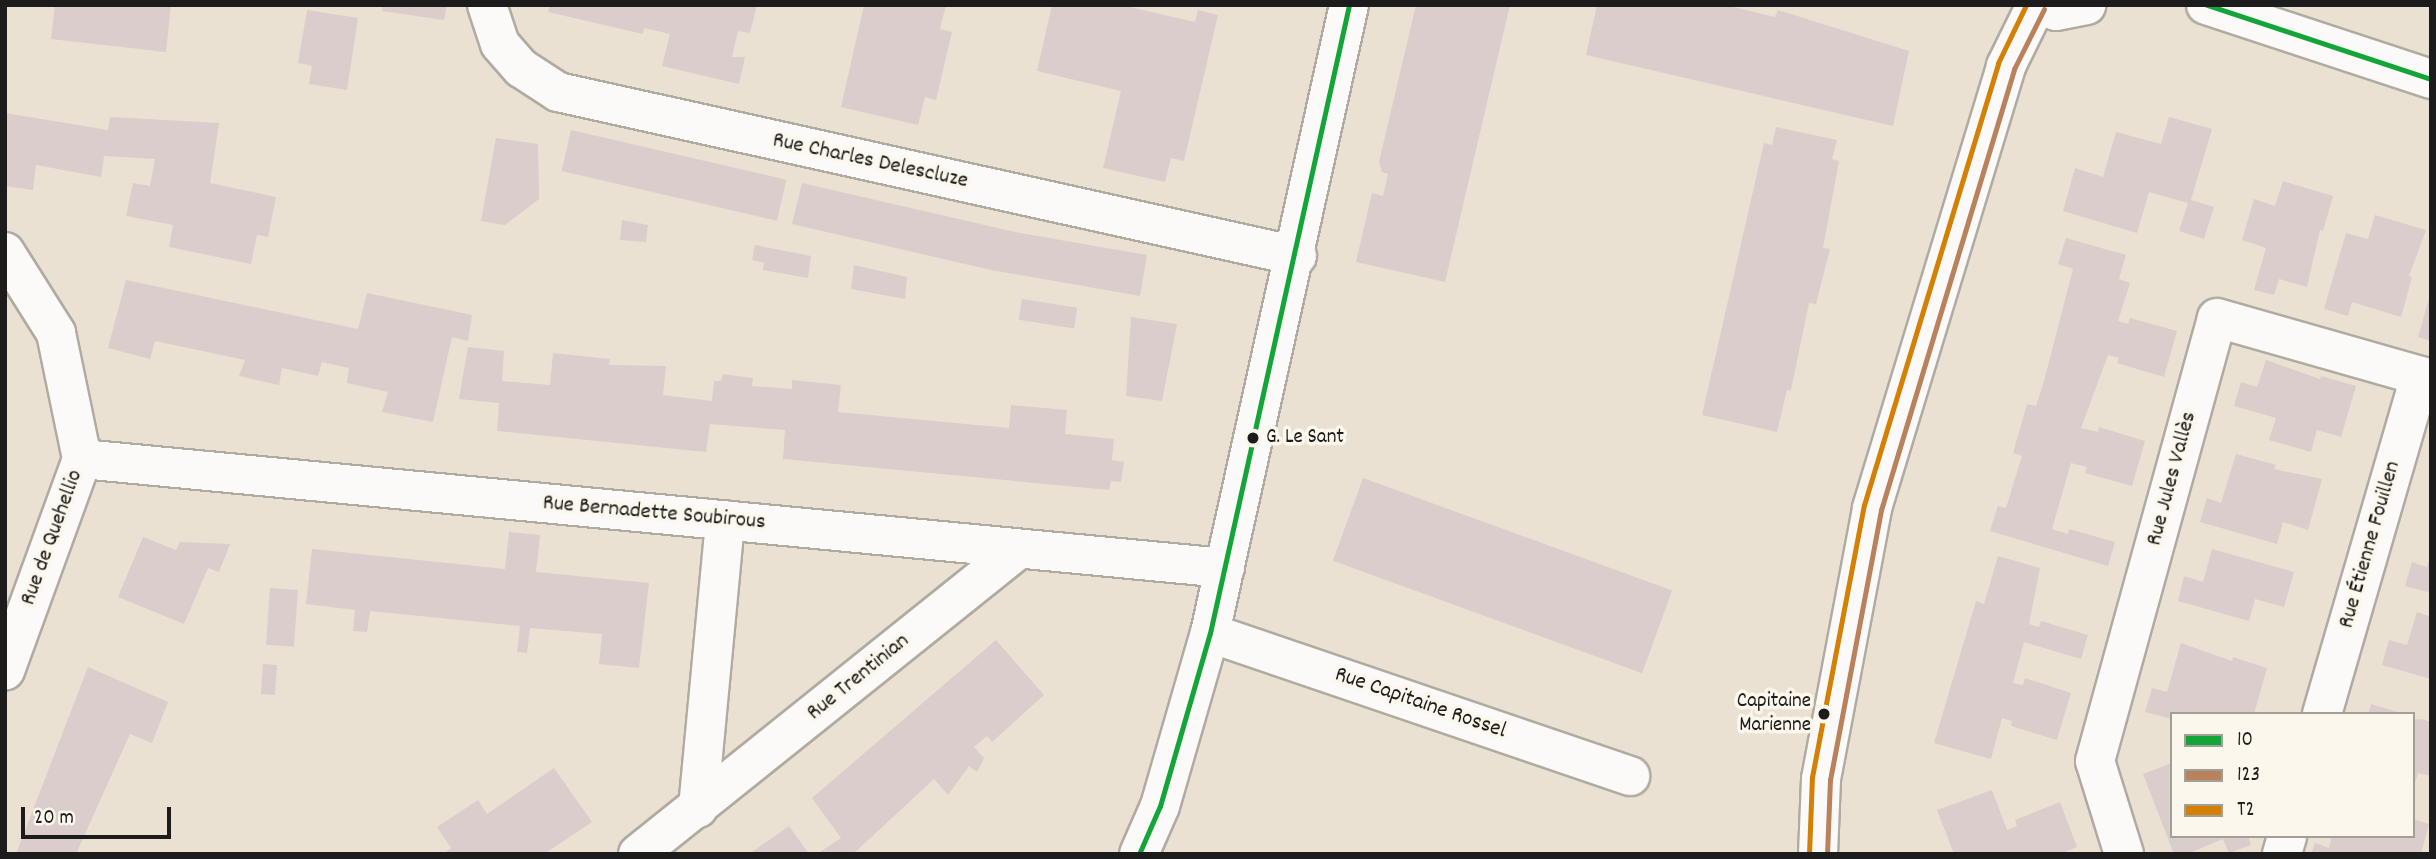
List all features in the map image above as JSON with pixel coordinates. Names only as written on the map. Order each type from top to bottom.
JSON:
[{"type":"street","name":"Rue Charles Delescluze","points":[[487,5],[500,44],[521,68],[558,92],[1297,256]]},
{"type":"street","points":[[1139,854],[1160,806],[1210,633],[1297,256],[1349,5]]},
{"type":"street","points":[[1813,852],[1821,779],[1872,508],[2006,66],[2037,5],[2056,11],[2086,5]]},
{"type":"street","points":[[2206,5],[2431,79]]},
{"type":"street","name":"Rue de Quehellio","points":[[5,252],[56,333],[82,459],[5,670]]},
{"type":"street","name":"Rue Jules Vallès","points":[[2124,854],[2095,761],[2217,318],[2425,377]]},
{"type":"street","name":"Rue Étienne Fouillen","points":[[2323,712],[2425,377]]},
{"type":"street","name":"Rue Bernadette Soubirous","points":[[82,459],[1225,568]]},
{"type":"street","points":[[698,808],[725,520]]},
{"type":"street","name":"Rue Trentinian","points":[[638,854],[1019,549]]},
{"type":"street","name":"Rue Capitaine Rossel","points":[[1210,633],[1630,776]]},
{"type":"building","points":[[55,5],[171,5],[166,52],[51,39]]},
{"type":"building","points":[[383,5],[447,5],[444,20],[382,11]]},
{"type":"building","points":[[550,5],[757,5],[750,33],[738,31],[732,57],[745,57],[739,84],[662,66],[670,34],[644,28],[643,34],[548,12]]},
{"type":"building","points":[[864,5],[946,5],[940,29],[952,32],[936,100],[925,97],[918,125],[841,107]]},
{"type":"building","points":[[1052,5],[1121,5],[1195,22],[1198,10],[1218,15],[1184,161],[1171,158],[1165,182],[1103,168],[1121,91],[1037,71]]},
{"type":"building","points":[[1416,5],[1510,5],[1445,282],[1356,262],[1372,193],[1383,196],[1388,174],[1382,172],[1379,162]]},
{"type":"building","points":[[1597,5],[1725,5],[1775,17],[1778,10],[1909,51],[1893,126],[1586,55]]},
{"type":"building","points":[[307,10],[358,18],[347,90],[309,84],[312,66],[298,63]]},
{"type":"building","points":[[5,113],[108,130],[110,117],[219,123],[210,183],[276,197],[268,237],[257,235],[251,264],[169,247],[173,225],[126,216],[133,183],[150,186],[155,159],[104,156],[101,177],[36,165],[33,190],[5,186]]},
{"type":"building","points":[[2169,117],[2212,129],[2191,200],[2214,207],[2204,239],[2179,231],[2188,203],[2149,192],[2137,233],[2063,211],[2075,168],[2103,177],[2116,132],[2161,144]]},
{"type":"building","points":[[1776,127],[1837,140],[1832,159],[1839,161],[1823,248],[1830,249],[1816,304],[1809,303],[1791,390],[1787,390],[1777,432],[1702,415],[1764,143],[1772,145]]},
{"type":"building","points":[[571,130],[786,180],[777,221],[562,171]]},
{"type":"building","points":[[496,138],[538,144],[539,199],[505,225],[481,221]]},
{"type":"building","points":[[2283,181],[2333,196],[2323,231],[2320,230],[2307,287],[2279,279],[2274,295],[2254,290],[2266,248],[2242,240],[2254,199],[2275,206]]},
{"type":"building","points":[[802,183],[1015,232],[1147,255],[1140,296],[991,270],[792,224]]},
{"type":"building","points":[[2375,215],[2426,230],[2409,276],[2412,277],[2401,317],[2352,302],[2348,316],[2324,309],[2346,233],[2368,239]]},
{"type":"building","points":[[622,220],[648,225],[646,242],[620,240]]},
{"type":"building","points":[[2066,238],[2126,255],[2119,279],[2130,283],[2118,321],[2128,324],[2130,318],[2177,331],[2164,377],[2117,363],[2119,358],[2108,355],[2081,428],[2098,432],[2099,427],[2145,441],[2132,486],[2085,473],[2087,467],[2071,463],[2052,529],[2068,534],[2069,529],[2115,542],[2108,566],[1990,531],[1998,506],[2006,508],[2022,456],[2013,453],[2027,404],[2036,406],[2044,381],[2073,269],[2058,264]]},
{"type":"building","points":[[755,245],[811,256],[808,278],[763,270],[764,263],[752,260]]},
{"type":"building","points":[[854,265],[907,277],[905,299],[851,289]]},
{"type":"building","points":[[126,280],[358,329],[367,293],[472,315],[468,341],[452,337],[433,422],[382,412],[388,392],[347,383],[349,368],[322,362],[318,376],[282,368],[279,385],[239,376],[245,360],[155,341],[150,359],[108,348]]},
{"type":"building","points":[[2431,295],[2431,341],[2418,337]]},
{"type":"building","points":[[1022,299],[1077,308],[1074,329],[1019,320]]},
{"type":"building","points":[[1131,317],[1177,324],[1162,401],[1126,396]]},
{"type":"building","points":[[468,347],[504,351],[502,381],[550,385],[553,353],[610,359],[609,365],[666,366],[663,395],[712,401],[714,381],[721,381],[723,374],[753,378],[752,386],[792,389],[792,380],[841,385],[838,412],[1009,428],[1011,405],[1067,410],[1065,434],[1114,439],[1112,460],[1124,462],[1121,482],[1111,481],[1109,490],[783,459],[785,430],[710,424],[706,452],[497,431],[499,403],[459,399]]},
{"type":"building","points":[[2266,360],[2320,379],[2321,376],[2356,386],[2341,437],[2317,430],[2311,452],[2269,440],[2276,418],[2234,406],[2241,382],[2257,387]]},
{"type":"building","points":[[2236,454],[2276,465],[2274,469],[2322,479],[2308,530],[2283,522],[2277,544],[2200,522],[2207,498],[2221,503]]},
{"type":"building","points":[[1363,478],[1672,591],[1642,673],[1333,561]]},
{"type":"building","points":[[509,532],[540,535],[536,572],[649,583],[639,668],[599,664],[602,634],[530,628],[527,653],[517,652],[520,626],[370,611],[367,632],[353,631],[355,610],[306,604],[312,549],[505,569]]},
{"type":"building","points":[[143,537],[176,550],[180,542],[230,544],[219,572],[208,568],[184,624],[118,597]]},
{"type":"building","points":[[2212,549],[2294,572],[2284,607],[2255,599],[2249,621],[2178,601],[2184,576],[2203,582]]},
{"type":"building","points":[[2431,555],[2431,593],[2405,586],[2412,562],[2427,567]]},
{"type":"building","points":[[1998,556],[2040,568],[2029,624],[2039,627],[2041,621],[2088,635],[2081,659],[2024,642],[2013,683],[2023,685],[2025,678],[2071,693],[2057,740],[2011,726],[2012,721],[2002,718],[1991,759],[1934,743],[1976,601],[1984,604]]},
{"type":"building","points":[[270,588],[298,590],[294,647],[266,645]]},
{"type":"building","points":[[2417,612],[2431,617],[2431,679],[2382,665],[2389,640],[2407,645]]},
{"type":"building","points":[[996,640],[1044,695],[992,742],[987,736],[974,747],[984,758],[977,772],[969,766],[948,795],[934,779],[853,854],[817,854],[841,838],[812,798]]},
{"type":"building","points":[[2181,643],[2232,661],[2233,657],[2267,668],[2255,712],[2170,712],[2170,718],[2145,712],[2152,688],[2167,692]]},
{"type":"building","points":[[263,664],[277,665],[275,695],[261,694]]},
{"type":"building","points":[[88,667],[168,702],[152,743],[130,734],[76,854],[16,854]]},
{"type":"building","points":[[2371,704],[2398,712],[2369,712]]},
{"type":"building","points":[[2415,720],[2431,722],[2431,776],[2418,773],[2415,783]]},
{"type":"building","points":[[2170,764],[2170,838],[2249,838],[2251,845],[2229,853],[2223,839],[2187,854],[2174,854],[2143,774]]},
{"type":"building","points":[[554,768],[592,822],[544,854],[443,854],[451,848],[437,827],[478,800],[487,814]]},
{"type":"building","points":[[1992,790],[2007,830],[2017,826],[2015,820],[2060,802],[2077,847],[2060,854],[1954,854],[1937,810]]},
{"type":"building","points":[[2415,820],[2429,824],[2421,854],[2311,854],[2315,843],[2329,848],[2332,838],[2415,838]]},
{"type":"building","points":[[789,826],[809,854],[749,854]]},
{"type":"transit line","name":"10","points":[[1139,854],[1160,806],[1210,633],[1349,5]]},
{"type":"transit line","name":"T2","points":[[1809,854],[1812,777],[1864,505],[1998,63],[2026,5]]},
{"type":"transit line","name":"10","points":[[2207,5],[2431,79]]},
{"type":"transit line","name":"123","points":[[1827,854],[1830,780],[1881,510],[2014,69],[2044,9]]},
{"type":"place","name":"G. Le Sant","points":[[1253,438]]},
{"type":"place","name":"Capitaine Marienne","points":[[1824,714]]}]
